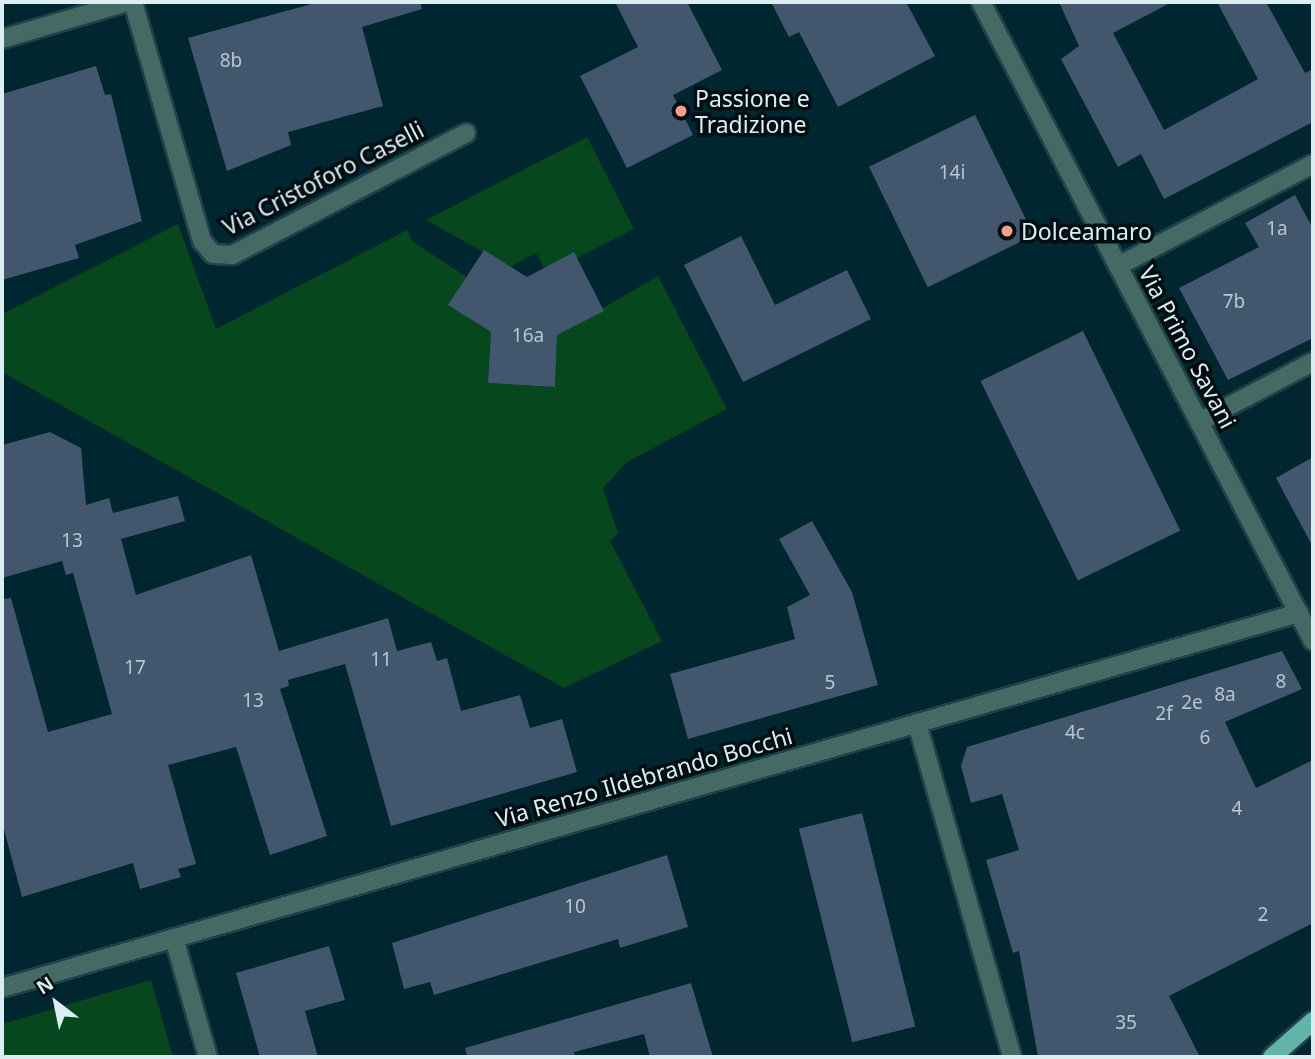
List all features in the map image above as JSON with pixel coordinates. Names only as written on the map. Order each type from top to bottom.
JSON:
[{"type":"main road","points":[[1272,1057],[1310,1022]]},
{"type":"street","points":[[2,39],[131,2]]},
{"type":"street","name":"Via Cristoforo Caselli","points":[[131,2],[202,241],[213,254],[232,255],[466,133]]},
{"type":"street","name":"Via Primo Savani","points":[[981,2],[1313,641]]},
{"type":"street","points":[[1118,266],[1313,164]]},
{"type":"street","points":[[1199,422],[1313,362]]},
{"type":"street","name":"Via Renzo Ildebrando Bocchi","points":[[2,988],[1299,614]]},
{"type":"street","points":[[917,723],[1012,1057]]},
{"type":"street","points":[[174,938],[208,1057]]},
{"type":"green space","points":[[587,137],[634,229],[577,258],[544,268],[536,253],[510,267],[426,220]]},
{"type":"green space","points":[[178,224],[216,329],[407,230],[413,242],[467,277],[449,305],[481,326],[500,325],[490,343],[488,383],[555,387],[557,335],[658,276],[727,409],[627,462],[603,488],[618,533],[610,541],[662,641],[564,688],[2,372],[2,314]]},
{"type":"green space","points":[[151,980],[173,1057],[2,1057],[2,1024]]},
{"type":"building","points":[[319,2],[420,2],[422,9],[362,27],[383,106],[288,132],[291,145],[227,171],[188,38]]},
{"type":"building","points":[[615,2],[687,2],[722,70],[673,95],[693,135],[627,168],[580,76],[638,47]]},
{"type":"building","points":[[771,2],[906,2],[935,56],[838,107],[799,32],[789,37]]},
{"type":"building","points":[[1059,2],[1172,2],[1113,33],[1164,130],[1258,79],[1217,2],[1266,2],[1305,73],[1313,69],[1313,122],[1164,199],[1141,154],[1118,167],[1061,59],[1079,46]]},
{"type":"building","points":[[96,66],[105,95],[111,94],[142,221],[75,245],[79,258],[2,280],[2,94]]},
{"type":"building","points":[[975,115],[1034,235],[928,287],[869,167]]},
{"type":"building","points":[[1295,195],[1313,229],[1313,338],[1228,380],[1179,288],[1259,247],[1245,223]]},
{"type":"building","points":[[741,236],[775,305],[847,270],[871,319],[743,382],[684,265]]},
{"type":"building","points":[[484,250],[527,277],[574,252],[604,311],[557,335],[555,387],[488,383],[491,332],[448,305]]},
{"type":"building","points":[[1083,331],[1180,531],[1078,581],[981,381]]},
{"type":"building","points":[[50,432],[81,448],[86,505],[109,498],[113,513],[178,496],[185,521],[121,539],[136,595],[251,555],[279,651],[388,618],[397,651],[431,642],[437,661],[447,658],[461,711],[520,695],[530,728],[562,719],[577,772],[391,826],[345,664],[288,680],[289,686],[280,689],[327,836],[270,855],[236,747],[168,765],[196,864],[178,869],[181,877],[140,889],[133,863],[22,897],[2,822],[2,599],[11,598],[48,732],[112,714],[73,573],[66,575],[62,561],[2,578],[2,445]]},
{"type":"building","points":[[1313,457],[1313,547],[1276,478]]},
{"type":"building","points":[[812,521],[852,592],[878,685],[688,739],[670,674],[795,639],[787,607],[810,595],[779,539]]},
{"type":"building","points":[[1282,651],[1302,689],[1225,722],[1256,788],[1313,760],[1313,923],[1169,996],[1200,1057],[1038,1057],[1019,951],[1013,953],[986,860],[1019,850],[1002,794],[971,803],[961,766],[967,747]]},
{"type":"building","points":[[862,813],[915,1026],[852,1042],[799,829]]},
{"type":"building","points":[[667,855],[688,927],[620,948],[618,939],[434,995],[430,982],[404,989],[392,943]]},
{"type":"building","points":[[329,946],[345,1000],[305,1011],[318,1057],[260,1057],[236,973]]},
{"type":"building","points":[[691,983],[713,1057],[650,1057],[644,1034],[574,1052],[575,1057],[467,1057],[465,1048]]},
{"type":"place","name":"Passione e Tradizione","points":[[681,111]]},
{"type":"place","name":"Dolceamaro","points":[[1007,231]]}]
